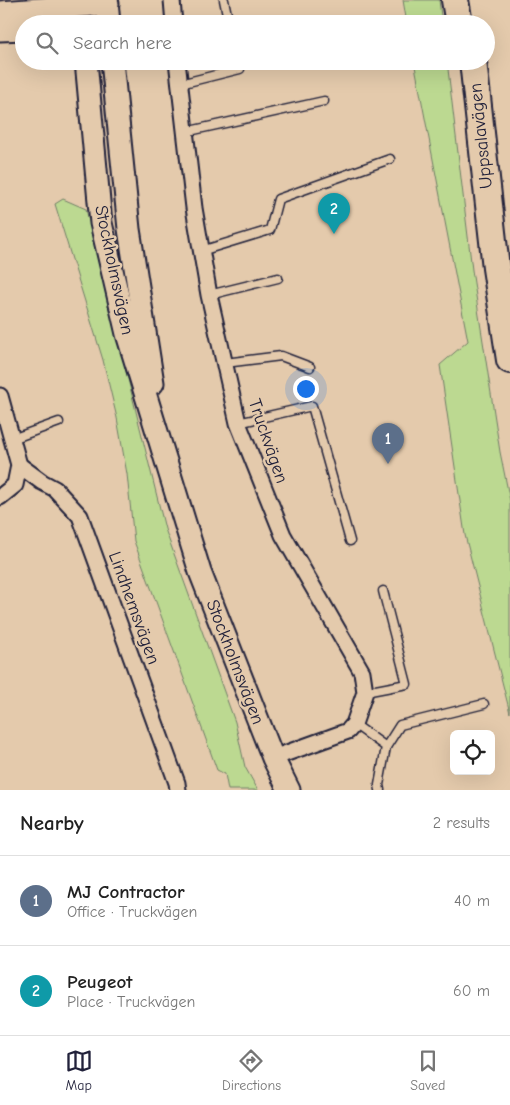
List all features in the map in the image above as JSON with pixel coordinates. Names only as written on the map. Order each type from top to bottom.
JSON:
[{"type":"highway","points":[[455,0],[458,15]]},
{"type":"highway","points":[[466,0],[467,15]]},
{"type":"highway","points":[[466,70],[496,268]]},
{"type":"highway","name":"Uppsalavägen","points":[[474,70],[496,268],[510,360]]},
{"type":"street","points":[[172,0],[173,15]]},
{"type":"street","points":[[0,12],[32,13],[85,10],[108,15]]},
{"type":"street","points":[[0,30],[15,22]]},
{"type":"street","name":"Stockholmsvägen","points":[[87,70],[101,223],[127,334],[200,572],[273,758],[289,790]]},
{"type":"street","name":"Stockholmsvägen","points":[[113,70],[129,229],[140,287],[162,446]]},
{"type":"street","name":"Truckvägen","points":[[178,70],[185,132],[209,295],[238,423],[282,535],[362,672],[365,692]]},
{"type":"street","points":[[0,396],[19,464],[15,485],[0,497]]},
{"type":"street","name":"Lindhemsvägen","points":[[19,464],[42,482],[55,489],[80,516],[178,783],[178,790]]},
{"type":"street","points":[[273,758],[348,731],[354,724],[365,692]]},
{"type":"lane","points":[[224,0],[227,15]]},
{"type":"lane","points":[[180,84],[236,70]]},
{"type":"lane","points":[[185,132],[324,100]]},
{"type":"lane","points":[[202,251],[270,230],[278,199],[390,159]]},
{"type":"lane","points":[[209,295],[278,278]]},
{"type":"lane","points":[[225,363],[281,356],[310,366]]},
{"type":"lane","points":[[238,423],[312,406],[350,541]]},
{"type":"lane","points":[[12,439],[59,422]]},
{"type":"lane","points":[[365,692],[406,684],[383,591]]},
{"type":"lane","points":[[380,790],[379,785],[386,747],[400,725],[484,704]]},
{"type":"lane","points":[[354,724],[386,747]]},
{"type":"green space","points":[[403,0],[439,0],[441,15],[406,15]]},
{"type":"green space","points":[[416,70],[448,70],[472,270],[500,452],[510,501],[510,713],[465,535],[440,365],[468,341]]},
{"type":"green space","points":[[63,199],[86,209],[165,529],[235,722],[245,767],[258,790],[228,790],[225,774],[217,770],[134,541],[127,474],[117,418],[103,360],[55,204]]},
{"type":"place","name":"Peugeot","points":[[334,234]]},
{"type":"place","name":"MJ Contractor","points":[[388,464]]}]
